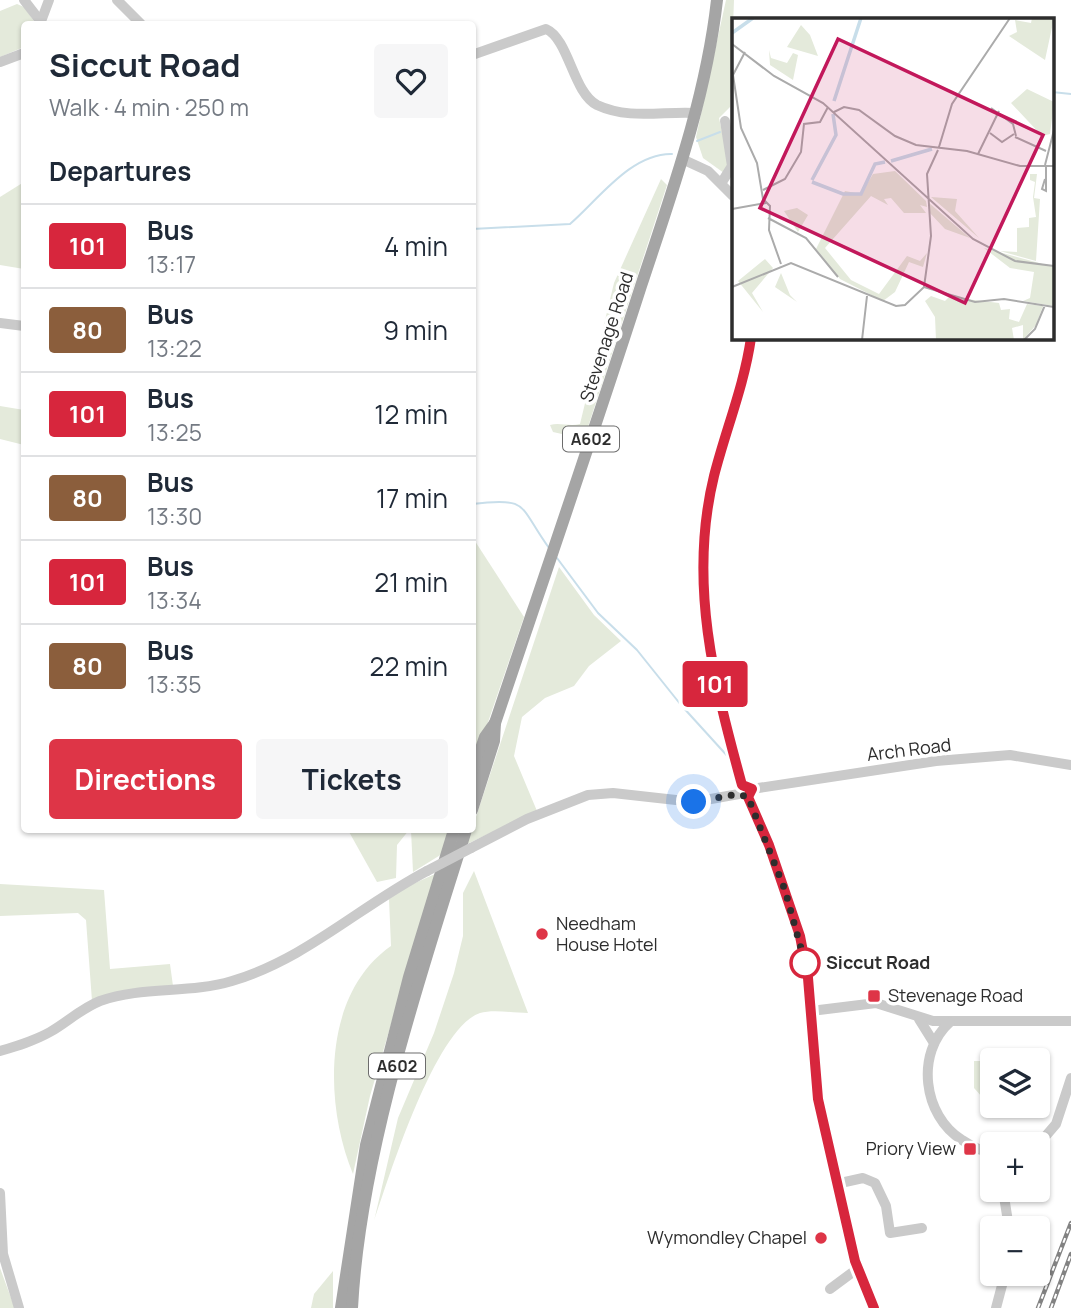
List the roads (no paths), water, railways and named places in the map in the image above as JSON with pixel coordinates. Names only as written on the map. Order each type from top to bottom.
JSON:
[{"type":"main road","name":"Stevenage Road","points":[[495,723],[682,159],[705,78],[717,0]]},
{"type":"main road","name":"A602","points":[[476,763],[485,737],[495,723]]},
{"type":"main road","name":"A602","points":[[476,797],[494,741],[495,723]]},
{"type":"main road","name":"A602","points":[[341,1308],[366,1144],[409,977],[453,833]]},
{"type":"main road","name":"A602","points":[[352,1308],[376,1147],[422,975],[466,833]]},
{"type":"street","points":[[25,0],[38,4],[49,0]]},
{"type":"street","points":[[25,0],[40,21]]},
{"type":"street","points":[[42,21],[49,0]]},
{"type":"street","points":[[117,0],[138,21]]},
{"type":"street","points":[[476,54],[546,29],[556,39],[587,96],[597,105],[634,114],[695,113]]},
{"type":"street","points":[[0,62],[21,54]]},
{"type":"street","points":[[722,182],[732,166],[725,121]]},
{"type":"street","points":[[682,159],[708,171],[732,195]]},
{"type":"street","points":[[0,323],[21,326]]},
{"type":"street","points":[[751,340],[740,398],[714,477],[703,573],[705,625],[711,667],[745,791],[769,845],[800,936],[811,1011],[814,1080],[857,1269],[874,1308]]},
{"type":"street","name":"Arch Road","points":[[0,1051],[40,1037],[103,1000],[153,991],[208,988],[270,967],[309,948],[383,894],[527,819],[588,795],[612,793],[694,802],[745,791],[923,763],[1010,755],[1071,765]]},
{"type":"street","points":[[811,1011],[876,1003],[892,1006],[919,1019],[950,1022],[1071,1021]]},
{"type":"street","points":[[919,1019],[934,1043]]},
{"type":"street","points":[[950,1022],[934,1043],[928,1089],[936,1114],[951,1133],[980,1149]]},
{"type":"street","points":[[1049,1132],[1056,1124],[1071,1078]]},
{"type":"street","points":[[836,1184],[863,1178],[875,1183],[886,1206],[890,1233],[922,1228]]},
{"type":"street","points":[[0,1193],[3,1254],[19,1308]]},
{"type":"street","points":[[830,1289],[857,1269]]},
{"type":"street","points":[[996,1308],[1002,1286]]},
{"type":"waterway","points":[[1054,92],[1071,94]]},
{"type":"waterway","points":[[697,141],[720,132]]},
{"type":"waterway","points":[[476,229],[570,224],[629,169],[657,156],[672,154]]},
{"type":"waterway","points":[[476,504],[504,502],[521,507],[549,548]]},
{"type":"waterway","points":[[557,558],[598,613],[637,650],[681,705],[731,760]]},
{"type":"waterway","points":[[756,803],[790,891]]},
{"type":"waterway","points":[[813,985],[817,1004]]},
{"type":"waterway","points":[[818,1014],[818,1047]]},
{"type":"waterway","points":[[821,1083],[841,1175]]},
{"type":"waterway","points":[[845,1189],[856,1245]]},
{"type":"railway","points":[[1038,1308],[1071,1223]]},
{"type":"railway","points":[[1051,1308],[1071,1254]]},
{"type":"place","name":"Needham House Hotel","points":[[542,934]]},
{"type":"place","name":"Siccut Road","points":[[805,963]]},
{"type":"place","name":"Stevenage Road","points":[[874,996]]},
{"type":"place","name":"Priory View","points":[[970,1149]]},
{"type":"place","name":"Wymondley Chapel","points":[[821,1238]]}]
